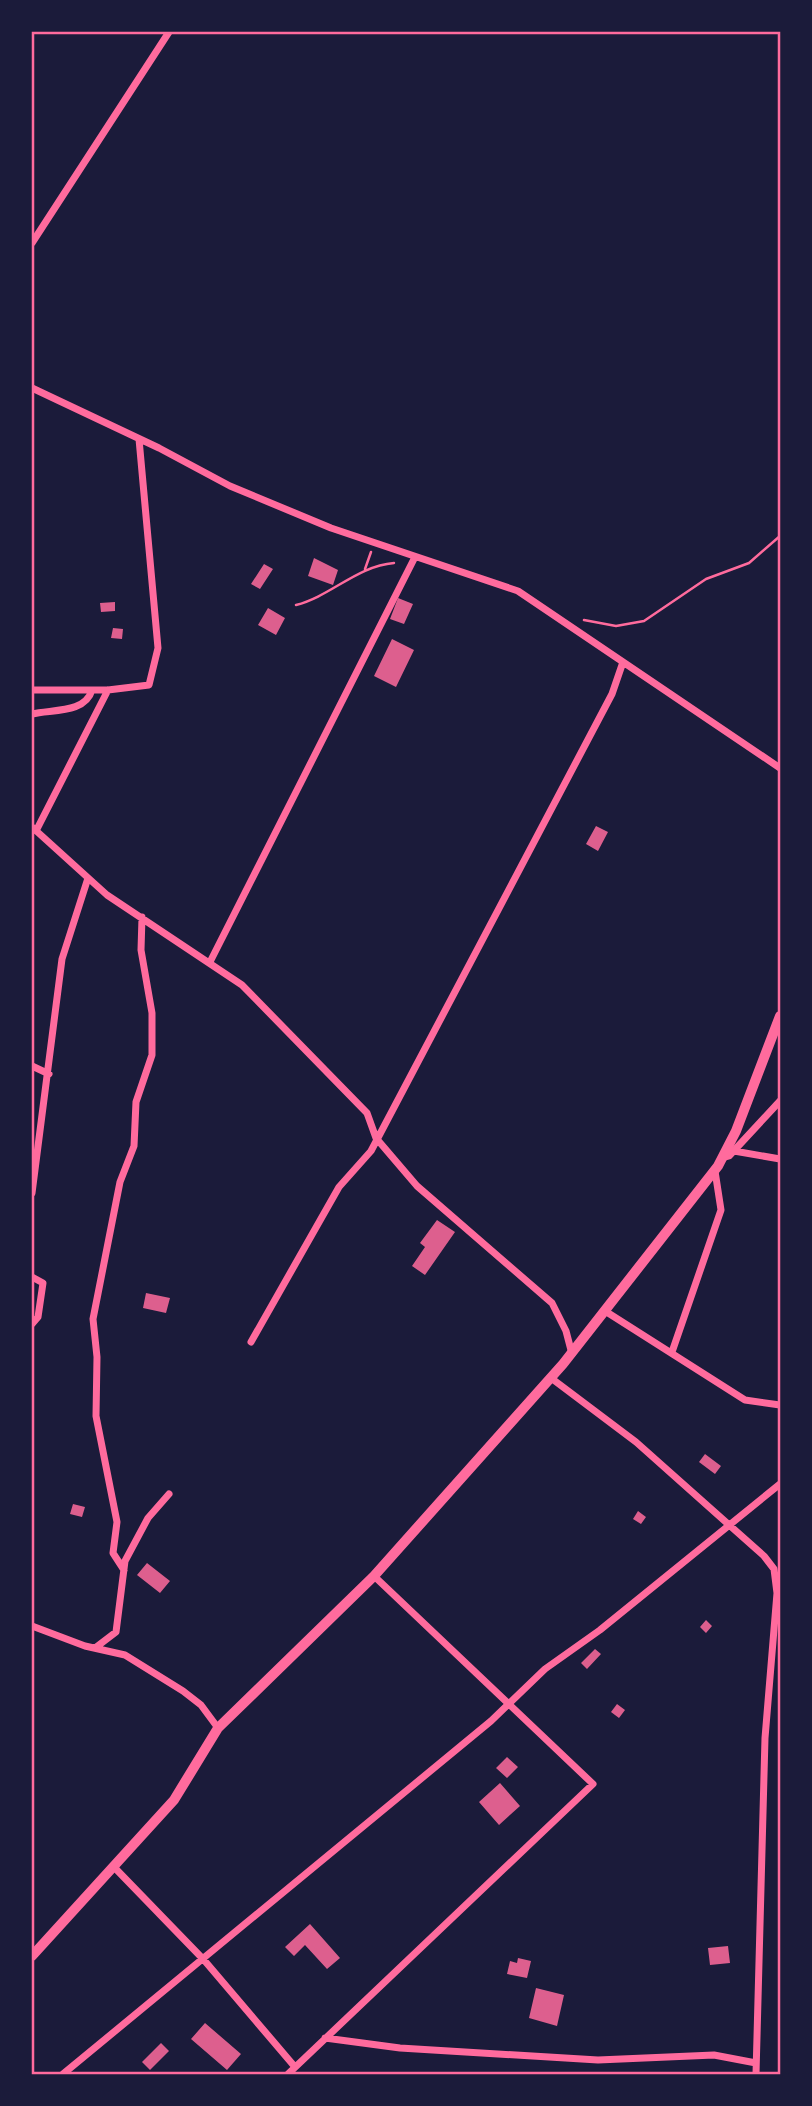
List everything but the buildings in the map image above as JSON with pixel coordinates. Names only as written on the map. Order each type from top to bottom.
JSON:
[{"type":"street","points":[[32,243],[169,32]]},
{"type":"street","points":[[32,388],[230,486],[414,560],[518,591],[780,768]]},
{"type":"street","points":[[32,691],[108,690],[149,685],[158,648],[139,439]]},
{"type":"street","points":[[210,962],[414,560]]},
{"type":"street","points":[[251,1342],[339,1187],[371,1151],[612,694],[623,662]]},
{"type":"street","points":[[32,714],[81,706],[90,697],[92,690]]},
{"type":"street","points":[[108,690],[34,829],[107,895],[242,985],[367,1113],[376,1138],[417,1186],[551,1303],[566,1331],[572,1354]]},
{"type":"street","points":[[32,1193],[50,1074],[62,958],[88,878]]},
{"type":"street","points":[[124,1570],[113,1553],[117,1522],[96,1416],[97,1357],[93,1320],[120,1182],[134,1146],[136,1102],[152,1055],[152,1013],[141,950],[142,917]]},
{"type":"street","points":[[32,1956],[174,1800],[218,1728],[374,1576],[572,1354],[715,1170],[736,1131],[780,1016]]},
{"type":"street","points":[[32,1066],[50,1074]]},
{"type":"street","points":[[722,1158],[734,1152],[780,1101]]},
{"type":"street","points":[[734,1152],[780,1159]]},
{"type":"street","points":[[672,1352],[720,1210],[715,1170]]},
{"type":"street","points":[[32,1277],[43,1283],[38,1317],[32,1324]]},
{"type":"street","points":[[605,1311],[745,1400],[780,1405]]},
{"type":"street","points":[[551,1378],[636,1442],[728,1527],[764,1556],[774,1569],[777,1593],[776,1647],[765,1738],[756,2074]]},
{"type":"street","points":[[63,2074],[204,1960],[509,1704],[545,1669],[600,1630],[780,1484]]},
{"type":"street","points":[[95,1648],[116,1632],[124,1570],[142,1529],[169,1494]]},
{"type":"street","points":[[288,2074],[593,1784],[374,1576]]},
{"type":"street","points":[[32,1626],[95,1648],[125,1655],[159,1674],[201,1705],[218,1728]]},
{"type":"street","points":[[114,1866],[204,1960],[295,2067]]},
{"type":"street","points":[[325,2038],[400,2048],[598,2060],[715,2054],[756,2063]]},
{"type":"path","points":[[576,617],[602,625],[629,625],[644,621],[706,579],[749,563],[780,536]]},
{"type":"path","points":[[363,570],[371,554],[368,543]]},
{"type":"path","points":[[296,605],[321,596],[363,570],[414,560]]}]
